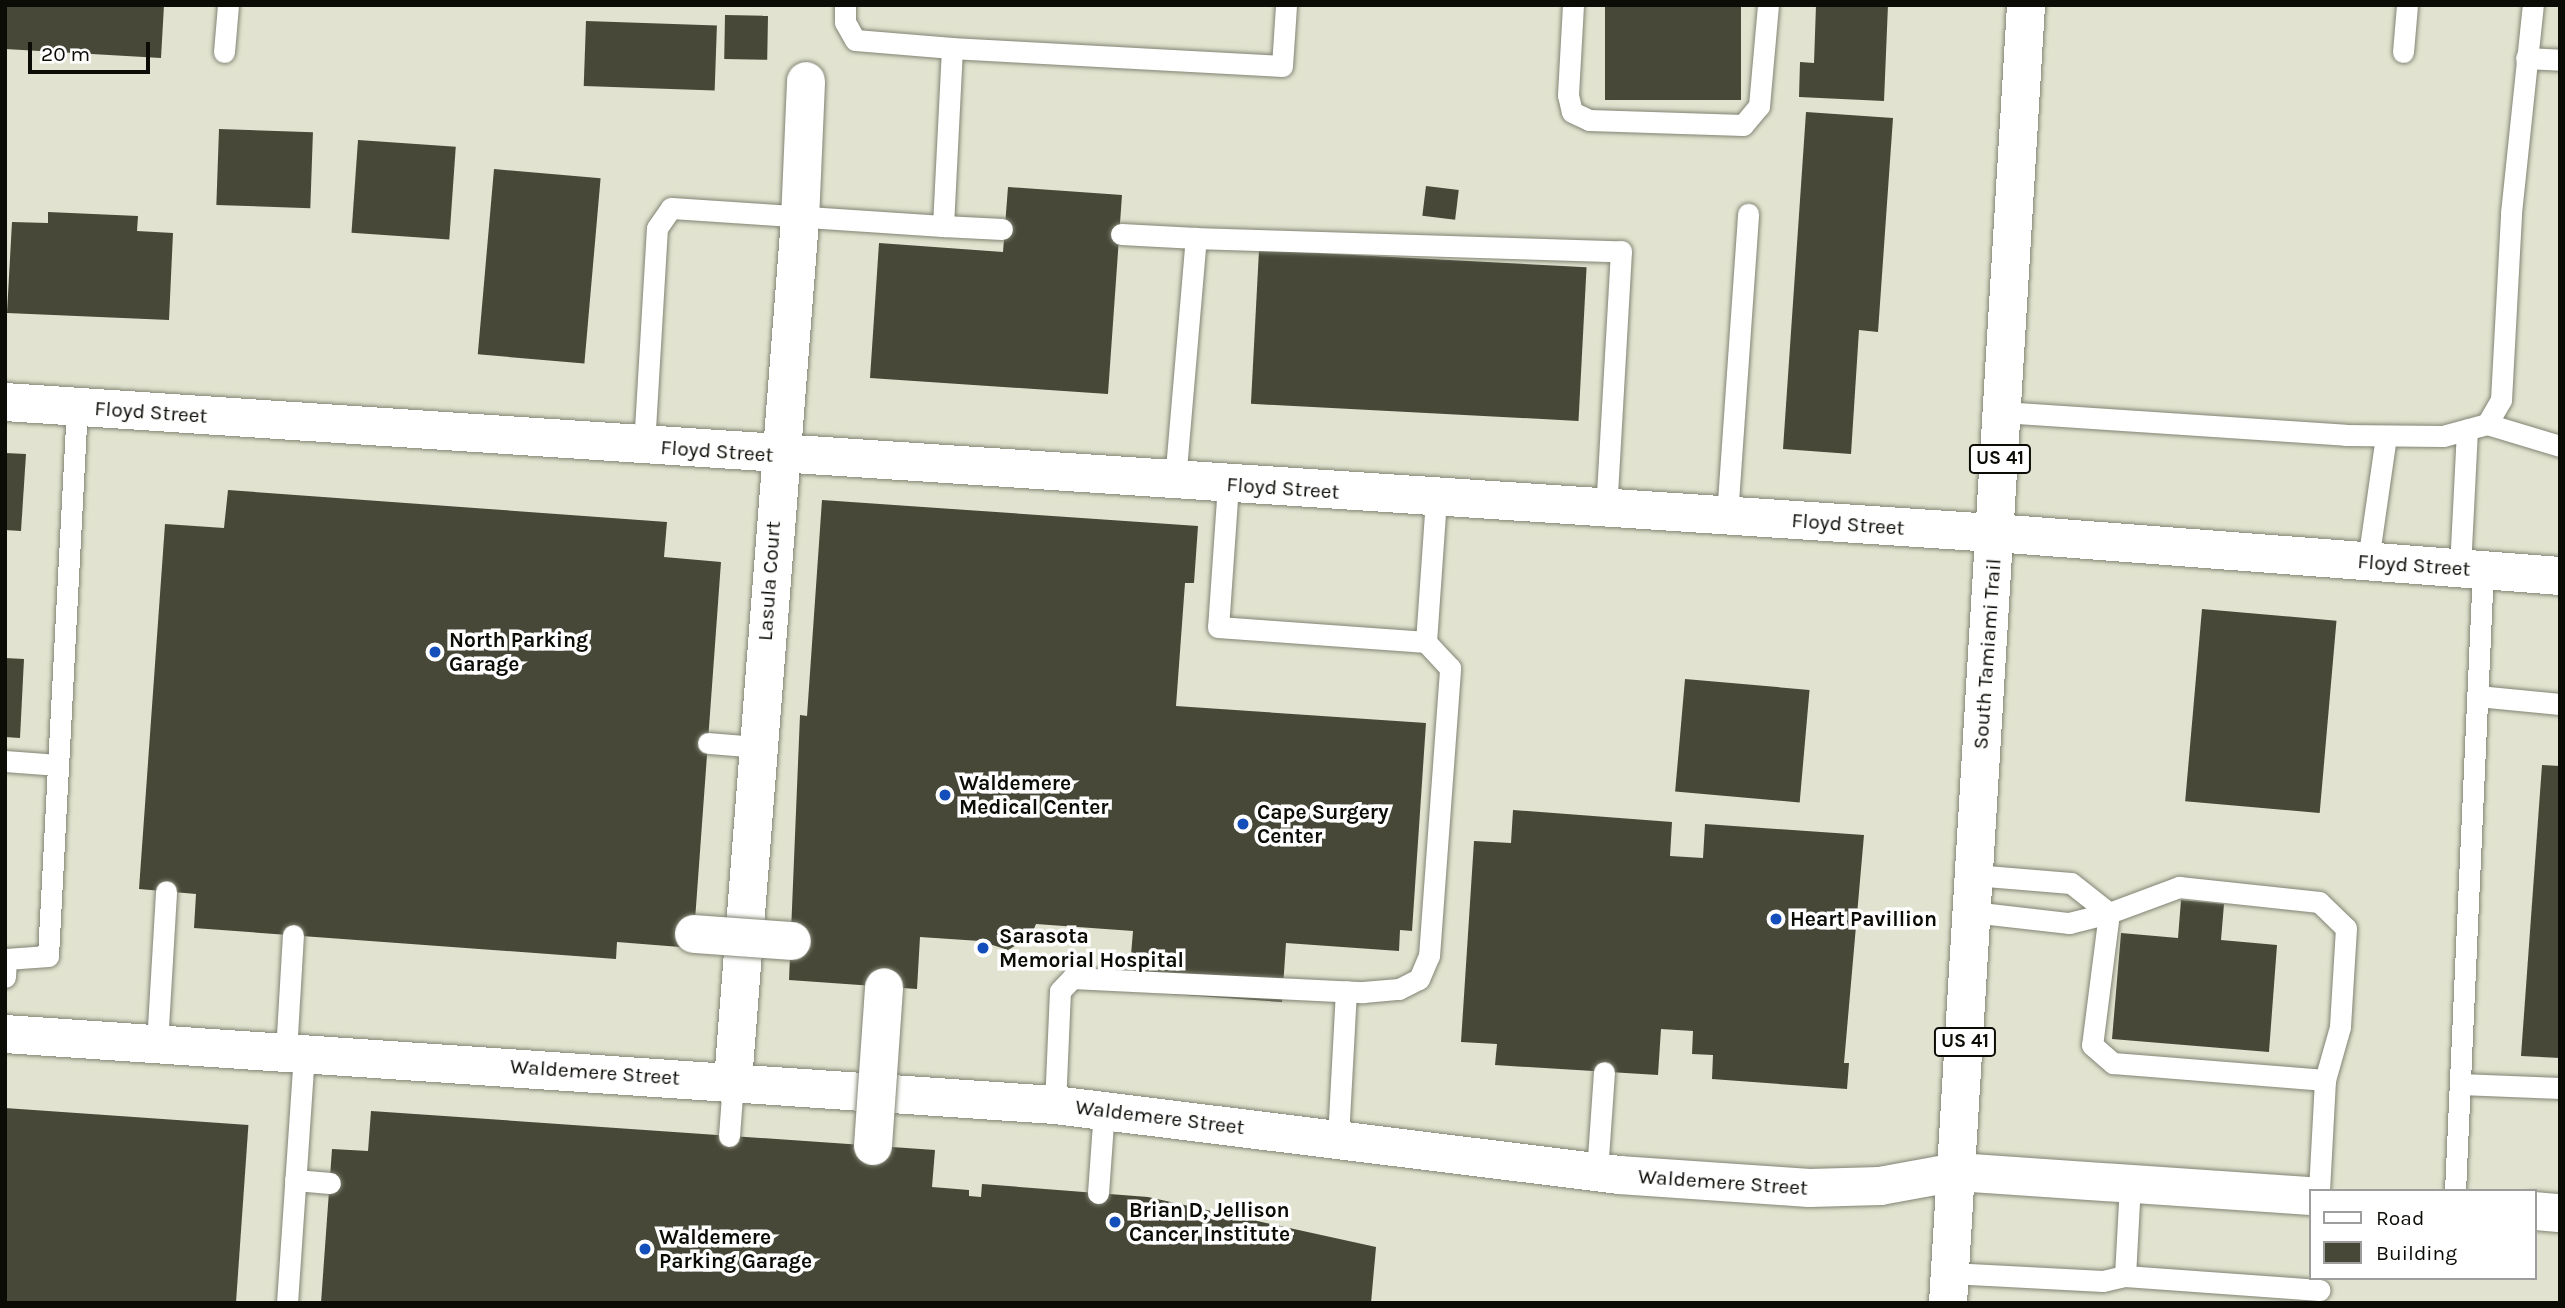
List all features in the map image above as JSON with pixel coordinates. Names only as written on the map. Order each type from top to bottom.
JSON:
[{"type":"street","name":"South Tamiami Trail","points":[[1949,1288],[2026,5]]},
{"type":"street","name":"Lasula Court","points":[[733,1081],[779,456],[800,220],[806,81]]},
{"type":"street","name":"Floyd Street","points":[[5,402],[779,456],[1995,533],[2560,576]]},
{"type":"street","points":[[694,934],[792,941]]},
{"type":"street","points":[[873,1146],[884,987]]},
{"type":"street","name":"Waldemere Street","points":[[5,1034],[733,1081],[1055,1105],[1597,1172],[1810,1188],[1880,1186],[1957,1172],[2310,1196]]},
{"type":"street","points":[[2537,1211],[2560,1213]]},
{"type":"lane","points":[[223,52],[228,5]]},
{"type":"lane","points":[[845,5],[845,22],[855,40],[1282,66],[1286,5]]},
{"type":"lane","points":[[1573,5],[1568,95],[1572,112],[1589,120],[1743,125],[1759,106],[1768,5]]},
{"type":"lane","points":[[2403,52],[2407,5]]},
{"type":"lane","points":[[2455,1189],[2478,696],[2472,569],[2477,426],[2501,400],[2526,58],[2533,5]]},
{"type":"lane","points":[[943,226],[952,48]]},
{"type":"lane","points":[[2526,58],[2560,60]]},
{"type":"lane","points":[[644,446],[657,228],[671,208],[800,220],[1002,229]]},
{"type":"lane","points":[[1727,516],[1748,214]]},
{"type":"lane","points":[[1121,234],[1621,251],[1606,509]]},
{"type":"lane","points":[[1175,481],[1196,238]]},
{"type":"lane","points":[[5,977],[6,958],[48,956],[77,407]]},
{"type":"lane","points":[[2002,412],[2386,436],[2443,436],[2477,426],[2560,446]]},
{"type":"lane","points":[[2368,561],[2386,436]]},
{"type":"lane","points":[[1055,1105],[1060,991],[1072,978],[1346,991],[1399,989],[1419,979],[1429,956],[1450,668],[1426,642],[1218,627],[1228,485]]},
{"type":"lane","points":[[1426,642],[1436,498]]},
{"type":"lane","points":[[2478,696],[2560,704]]},
{"type":"lane","points":[[708,743],[758,747]]},
{"type":"lane","points":[[5,761],[58,765]]},
{"type":"lane","points":[[1974,875],[2071,883],[2109,913]]},
{"type":"lane","points":[[1972,912],[2069,923],[2109,913],[2179,887],[2319,902],[2346,928],[2340,1027],[2325,1080],[2319,1189]]},
{"type":"lane","points":[[157,1044],[166,891]]},
{"type":"lane","points":[[2109,913],[2092,1045],[2113,1063],[2325,1080]]},
{"type":"lane","points":[[287,1303],[295,1180],[293,935]]},
{"type":"lane","points":[[1338,1138],[1346,991]]},
{"type":"lane","points":[[1597,1172],[1604,1072]]},
{"type":"lane","points":[[729,1136],[733,1081]]},
{"type":"lane","points":[[2460,1084],[2560,1088]]},
{"type":"lane","points":[[1098,1193],[1104,1110]]},
{"type":"lane","points":[[295,1180],[330,1183]]},
{"type":"lane","points":[[2125,1276],[2130,1183]]},
{"type":"lane","points":[[1949,1288],[2103,1280],[2125,1276],[2319,1290]]},
{"type":"building","points":[[5,5],[164,5],[161,58],[5,49]]},
{"type":"building","points":[[1605,5],[1741,5],[1741,100],[1605,100]]},
{"type":"building","points":[[1816,5],[1888,5],[1884,101],[1799,97],[1800,62],[1814,63]]},
{"type":"building","points":[[725,15],[768,16],[767,60],[724,59]]},
{"type":"building","points":[[586,21],[717,26],[715,91],[584,86]]},
{"type":"building","points":[[1806,112],[1893,118],[1878,332],[1859,330],[1851,454],[1783,449]]},
{"type":"building","points":[[219,129],[313,132],[310,208],[216,205]]},
{"type":"building","points":[[358,140],[456,147],[449,240],[352,233]]},
{"type":"building","points":[[494,169],[601,178],[584,364],[478,354]]},
{"type":"building","points":[[1426,186],[1459,190],[1455,220],[1422,216]]},
{"type":"building","points":[[1008,187],[1122,195],[1108,394],[870,378],[879,243],[1003,252]]},
{"type":"building","points":[[48,212],[138,216],[137,231],[173,233],[169,320],[7,313],[12,222],[48,223]]},
{"type":"building","points":[[1259,250],[1587,267],[1578,421],[1251,404]]},
{"type":"building","points":[[5,453],[26,454],[21,531],[5,530]]},
{"type":"building","name":"North Parking Garage","points":[[228,490],[667,522],[664,557],[721,562],[693,948],[617,942],[616,959],[194,928],[196,894],[139,889],[165,524],[224,528]]},
{"type":"building","points":[[822,500],[1198,526],[1194,583],[1185,583],[1176,706],[1426,723],[1412,931],[1400,930],[1399,951],[1286,943],[1282,1002],[1128,991],[1133,931],[1036,924],[1031,936],[1008,950],[980,941],[920,937],[917,989],[789,980],[800,715],[807,716]]},
{"type":"building","points":[[2202,609],[2336,621],[2320,813],[2185,801]]},
{"type":"building","points":[[5,658],[24,659],[20,738],[5,737]]},
{"type":"building","points":[[1685,679],[1810,690],[1800,802],[1675,792]]},
{"type":"building","points":[[2542,765],[2560,766],[2560,1058],[2521,1056]]},
{"type":"building","points":[[1513,810],[1672,822],[1670,856],[1703,858],[1705,824],[1864,835],[1844,1063],[1849,1063],[1847,1089],[1712,1079],[1713,1055],[1692,1054],[1693,1031],[1661,1029],[1658,1075],[1495,1065],[1497,1044],[1461,1042],[1474,841],[1511,843]]},
{"type":"building","points":[[2181,900],[2224,904],[2221,940],[2277,945],[2269,1052],[2112,1039],[2121,933],[2178,938]]},
{"type":"building","points":[[5,1108],[248,1125],[236,1303],[5,1303]]},
{"type":"building","name":"Waldemere Parking Garage","points":[[371,1111],[935,1150],[932,1187],[969,1190],[969,1196],[981,1197],[982,1184],[1148,1197],[1376,1247],[1371,1303],[321,1303],[332,1149],[368,1151]]},
{"type":"place","name":"North Parking Garage","points":[[435,652]]},
{"type":"place","name":"Waldemere Medical Center","points":[[945,795]]},
{"type":"place","name":"Cape Surgery Center","points":[[1243,824]]},
{"type":"place","name":"Heart Pavillion","points":[[1776,919]]},
{"type":"place","name":"Sarasota Memorial Hospital","points":[[983,948]]},
{"type":"place","name":"Brian D, Jellison Cancer Institute","points":[[1115,1222]]},
{"type":"place","name":"Waldemere Parking Garage","points":[[645,1249]]}]
